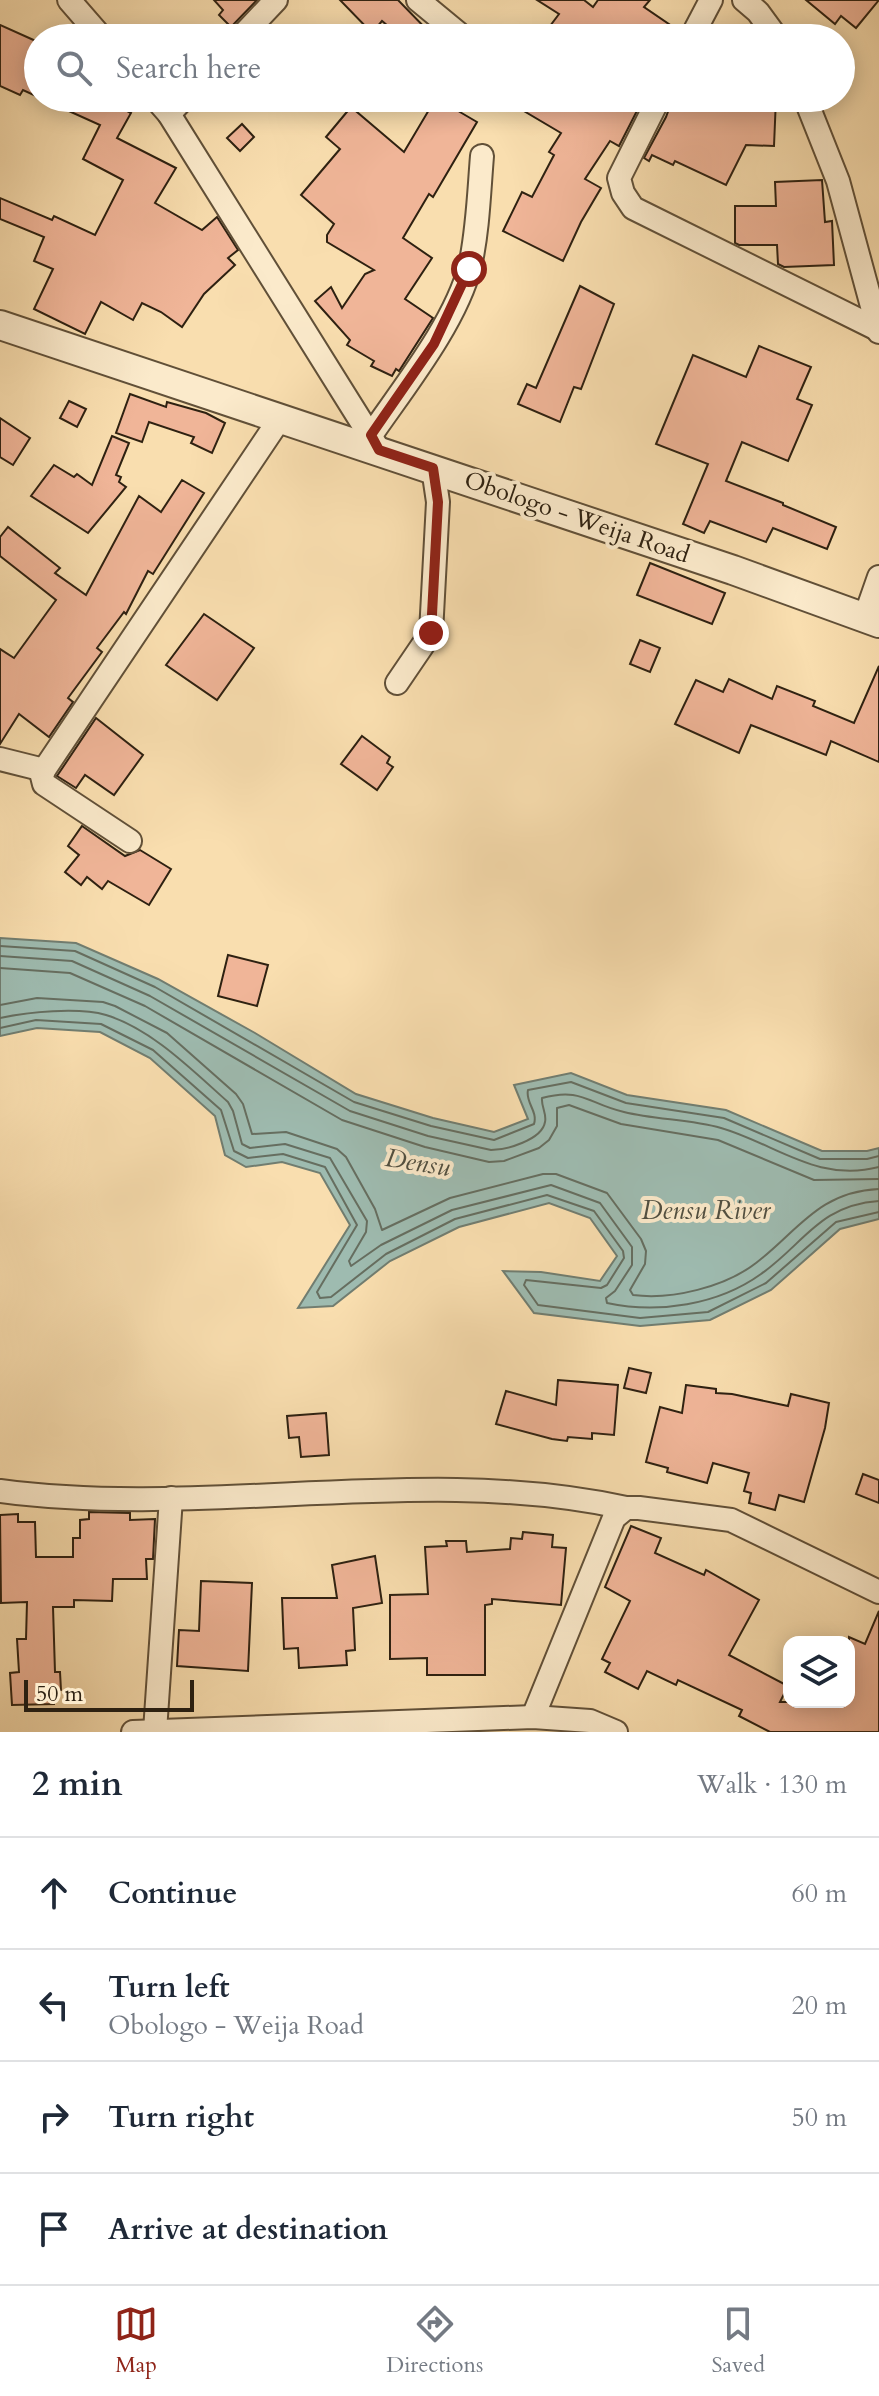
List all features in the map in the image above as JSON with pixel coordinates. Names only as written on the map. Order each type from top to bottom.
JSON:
[{"type":"street","points":[[69,0],[90,24]]},
{"type":"street","points":[[253,24],[276,0]]},
{"type":"street","points":[[418,0],[447,24]]},
{"type":"street","points":[[698,24],[711,0]]},
{"type":"street","points":[[756,4],[768,24]]},
{"type":"street","points":[[174,112],[375,442],[434,344],[469,269],[476,234],[482,156]]},
{"type":"street","points":[[652,112],[619,178],[623,193],[633,208],[879,331]]},
{"type":"street","points":[[811,112],[838,181],[879,331]]},
{"type":"street","name":"Obologo - Weija Road","points":[[0,325],[281,417],[375,442],[433,468],[872,620]]},
{"type":"street","points":[[130,841],[44,784],[44,770],[281,417]]},
{"type":"street","points":[[397,683],[431,633],[438,502],[433,468]]},
{"type":"street","points":[[872,620],[879,577]]},
{"type":"street","points":[[0,759],[44,770]]},
{"type":"street","points":[[0,1491],[52,1498],[171,1498],[483,1489],[579,1498],[626,1508],[731,1520],[879,1592]]},
{"type":"street","points":[[155,1731],[171,1498]]},
{"type":"street","points":[[533,1717],[614,1518],[626,1508]]},
{"type":"street","points":[[133,1732],[533,1717],[590,1721],[616,1732]]},
{"type":"water","name":"Densu River","points":[[0,938],[76,943],[158,979],[356,1094],[433,1118],[494,1132],[528,1119],[514,1085],[571,1073],[627,1095],[726,1110],[822,1151],[879,1148],[879,1219],[840,1229],[771,1290],[710,1320],[640,1326],[534,1313],[503,1271],[541,1272],[600,1281],[617,1256],[590,1218],[549,1203],[459,1227],[390,1261],[333,1306],[298,1308],[350,1225],[320,1173],[282,1162],[246,1167],[225,1155],[215,1116],[150,1058],[100,1032],[37,1028],[0,1036]]},
{"type":"building","points":[[214,0],[257,0],[234,24],[228,24],[219,15],[223,10]]},
{"type":"building","points":[[340,0],[398,0],[421,24],[386,24],[382,21],[380,24],[363,24]]},
{"type":"building","points":[[537,0],[584,0],[593,7],[598,0],[650,0],[644,7],[669,24],[552,24],[559,14]]},
{"type":"building","points":[[806,0],[879,0],[856,28],[855,24],[841,16],[835,24]]},
{"type":"building","points":[[0,25],[24,36],[24,90],[20,95],[0,86]]},
{"type":"building","points":[[71,112],[131,113],[117,138],[176,168],[155,203],[202,230],[217,217],[238,250],[228,258],[235,265],[204,294],[182,327],[142,303],[133,320],[101,302],[85,334],[34,309],[53,269],[34,261],[44,237],[0,219],[0,198],[52,220],[54,216],[95,235],[123,180],[83,159],[100,125]]},
{"type":"building","points":[[347,112],[357,112],[404,152],[428,112],[460,112],[477,122],[433,197],[429,194],[403,238],[432,258],[405,299],[433,318],[399,371],[396,369],[392,376],[371,366],[374,361],[347,345],[350,340],[315,301],[331,287],[342,308],[365,274],[374,270],[327,242],[327,235],[334,224],[301,195],[340,149],[326,137]]},
{"type":"building","points":[[526,112],[636,112],[619,146],[610,141],[585,179],[601,188],[563,261],[503,231],[522,192],[532,197],[554,155],[549,152],[561,133]]},
{"type":"building","points":[[668,112],[775,112],[774,146],[746,145],[726,185],[675,161],[673,165],[652,155],[649,161],[644,158]]},
{"type":"building","points":[[242,124],[254,137],[240,151],[227,138]]},
{"type":"building","points":[[822,180],[825,222],[832,221],[834,265],[784,267],[778,264],[777,245],[735,243],[735,206],[776,206],[775,182]]},
{"type":"building","points":[[580,286],[614,304],[581,389],[574,387],[560,422],[518,404],[527,384],[536,388]]},
{"type":"building","points":[[759,346],[811,367],[797,399],[812,405],[788,461],[742,442],[726,481],[836,527],[827,549],[773,528],[766,542],[710,521],[704,533],[683,524],[708,464],[656,444],[693,355],[746,377]]},
{"type":"building","points":[[130,394],[166,407],[167,402],[206,413],[225,423],[212,453],[191,443],[194,437],[149,422],[142,442],[116,433]]},
{"type":"building","points":[[69,401],[86,409],[77,427],[60,418]]},
{"type":"building","points":[[0,418],[30,438],[13,465],[0,457]]},
{"type":"building","points":[[112,436],[129,443],[116,475],[121,477],[119,482],[126,487],[88,533],[31,496],[54,465],[74,477],[77,474],[92,485]]},
{"type":"building","points":[[182,480],[204,493],[153,574],[148,571],[126,614],[124,612],[97,648],[102,652],[68,698],[73,702],[49,737],[19,714],[0,744],[0,649],[14,658],[56,600],[0,556],[0,537],[8,527],[60,568],[55,573],[86,595],[139,496],[161,512]]},
{"type":"building","points":[[650,563],[725,593],[712,624],[637,595]]},
{"type":"building","points":[[204,614],[254,648],[217,700],[166,665]]},
{"type":"building","points":[[640,640],[660,648],[650,672],[630,664]]},
{"type":"building","points":[[879,666],[879,762],[831,741],[826,755],[751,725],[739,753],[675,724],[696,680],[723,692],[729,679],[772,699],[777,686],[815,701],[813,706],[854,723]]},
{"type":"building","points":[[96,718],[143,755],[114,795],[85,775],[76,788],[57,776]]},
{"type":"building","points":[[362,736],[390,757],[387,763],[393,767],[377,790],[341,764]]},
{"type":"building","points":[[82,826],[125,856],[140,850],[171,869],[149,905],[108,881],[102,889],[87,877],[81,885],[65,872],[79,855],[68,846]]},
{"type":"building","points":[[228,955],[268,965],[257,1006],[218,996]]},
{"type":"building","points":[[629,1368],[651,1373],[646,1393],[624,1388]]},
{"type":"building","points":[[558,1380],[618,1385],[614,1435],[592,1433],[592,1439],[568,1437],[567,1441],[496,1424],[506,1391],[556,1405]]},
{"type":"building","points":[[686,1385],[788,1406],[791,1394],[829,1403],[804,1502],[779,1495],[775,1510],[749,1503],[751,1493],[744,1491],[749,1473],[713,1463],[707,1483],[667,1472],[668,1468],[646,1462],[660,1407],[682,1413]]},
{"type":"building","points":[[326,1413],[329,1455],[301,1457],[299,1437],[289,1438],[287,1416]]},
{"type":"building","points":[[863,1474],[879,1480],[879,1503],[856,1494]]},
{"type":"building","points":[[89,1512],[130,1513],[130,1520],[155,1519],[153,1559],[146,1559],[147,1579],[113,1579],[112,1601],[74,1600],[74,1607],[53,1607],[55,1672],[60,1672],[61,1690],[54,1691],[54,1704],[12,1705],[10,1673],[19,1672],[17,1639],[26,1639],[27,1602],[1,1603],[0,1515],[18,1514],[18,1522],[35,1522],[36,1557],[73,1557],[73,1538],[80,1538],[80,1520],[89,1519]]},
{"type":"building","points":[[631,1526],[661,1538],[655,1553],[704,1575],[706,1570],[759,1600],[729,1655],[783,1683],[780,1702],[783,1702],[783,1708],[855,1708],[855,1640],[865,1644],[879,1611],[879,1732],[770,1732],[739,1716],[742,1710],[678,1680],[676,1685],[647,1671],[638,1689],[605,1672],[610,1663],[602,1659],[630,1601],[605,1587]]},
{"type":"building","points":[[523,1532],[553,1535],[552,1547],[566,1548],[561,1605],[492,1599],[492,1604],[485,1605],[485,1675],[427,1675],[427,1658],[390,1659],[390,1595],[428,1594],[425,1547],[447,1546],[446,1541],[466,1541],[467,1552],[510,1549],[511,1538],[522,1539]]},
{"type":"building","points":[[375,1556],[382,1603],[353,1608],[355,1650],[346,1651],[347,1665],[299,1668],[298,1648],[284,1649],[282,1598],[337,1598],[332,1565]]},
{"type":"building","points":[[201,1581],[252,1583],[248,1671],[177,1666],[179,1630],[199,1631]]},
{"type":"route","points":[[431,633],[438,502],[433,468],[379,450],[371,435],[434,344],[469,269]]},
{"type":"water label","name":"Densu","points":[[418,1162]]}]
